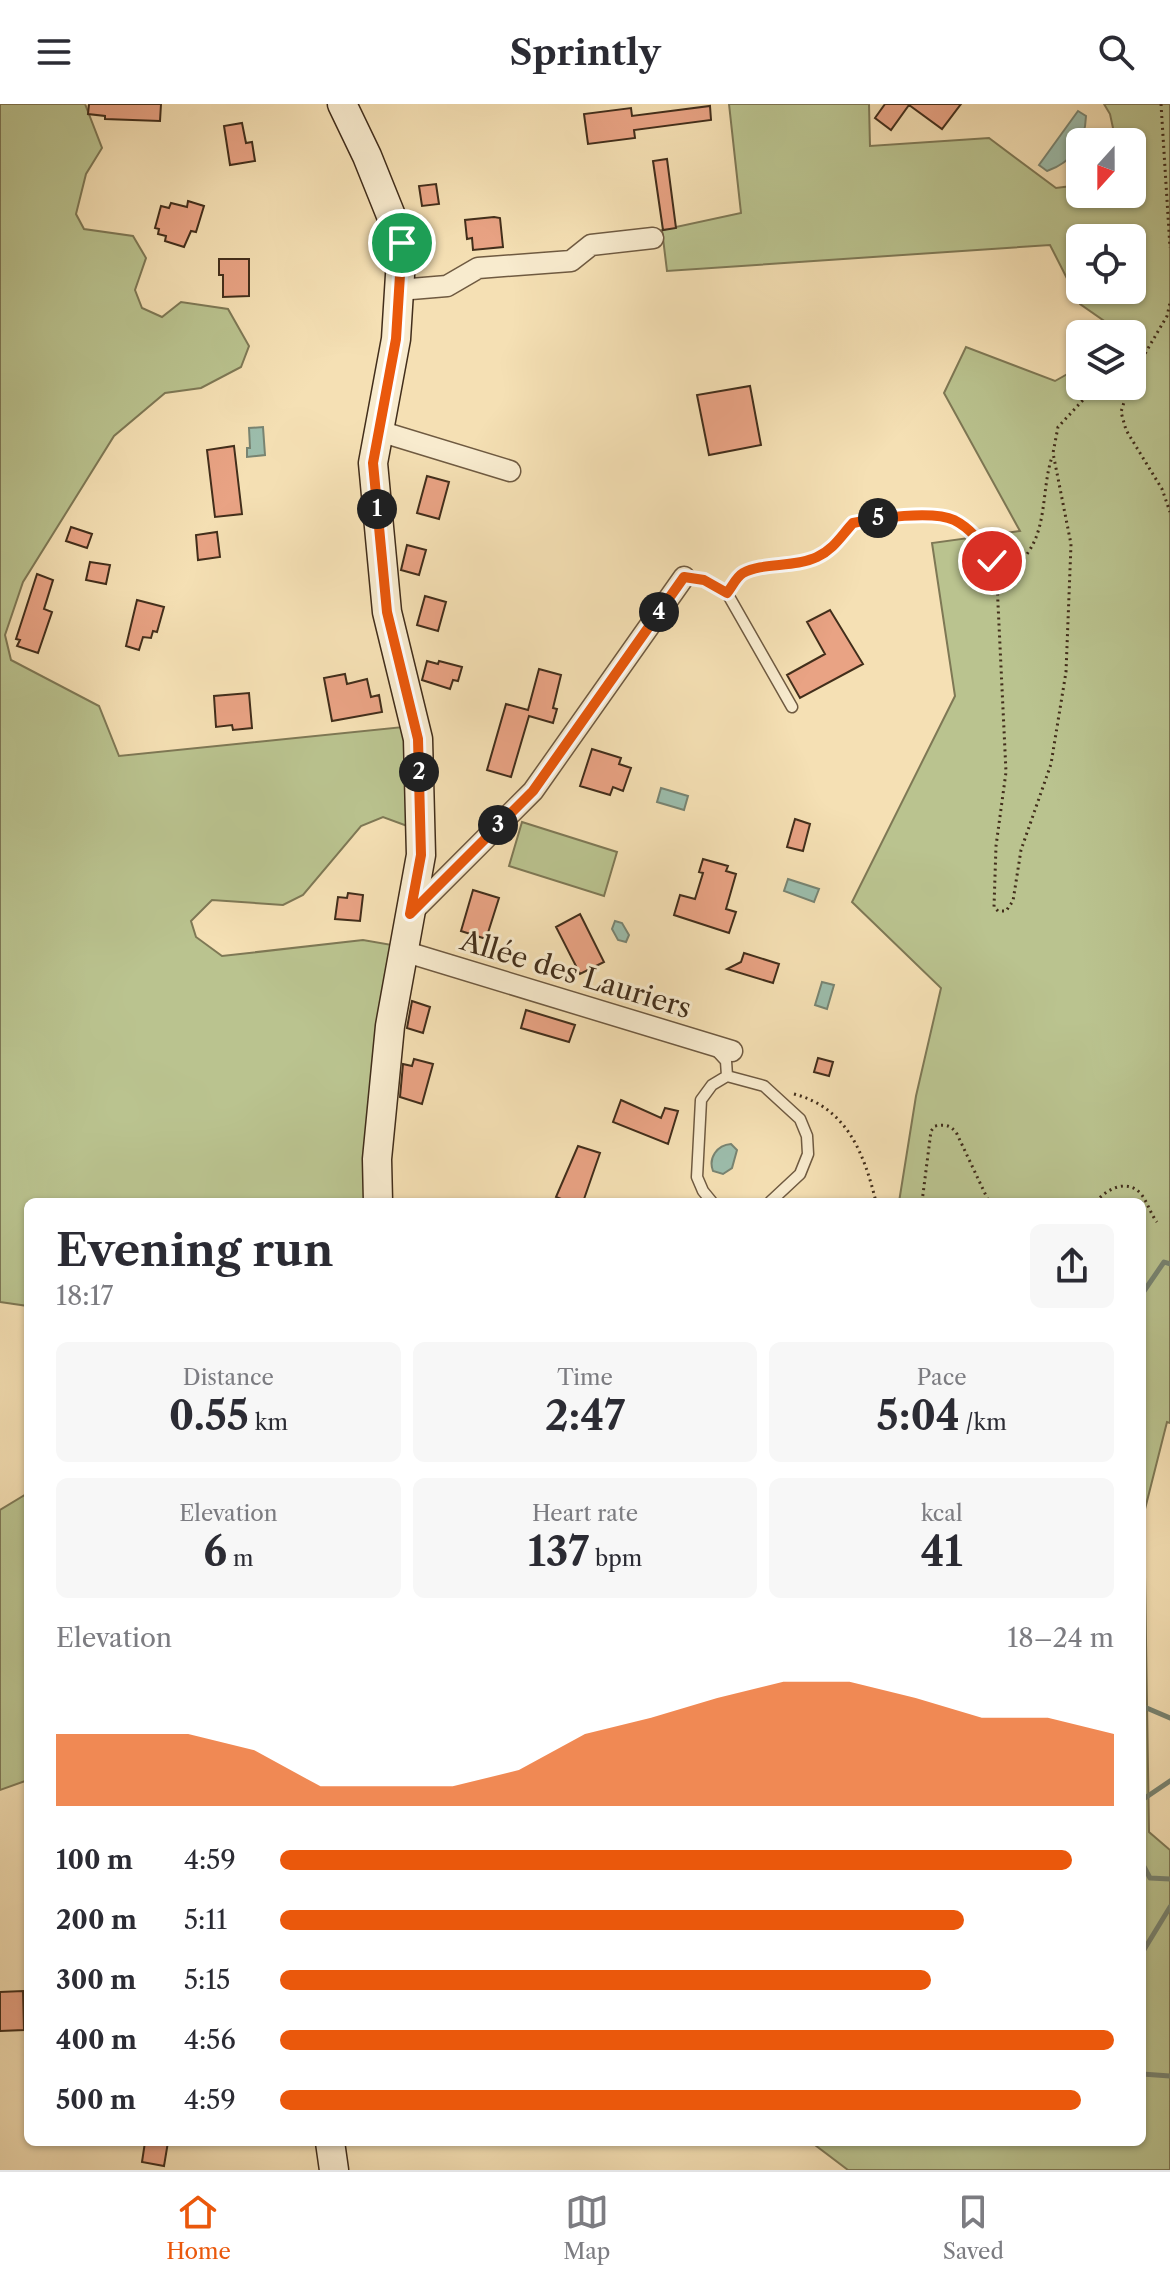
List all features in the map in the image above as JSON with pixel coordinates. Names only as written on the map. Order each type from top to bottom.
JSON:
[{"type":"street","points":[[342,104],[402,243],[396,339],[373,463],[387,612],[418,739],[421,855],[390,1026],[377,1159],[378,1198]]},
{"type":"street","points":[[399,290],[447,286],[478,268],[571,261],[591,245],[653,238]]},
{"type":"street","points":[[379,431],[510,471]]},
{"type":"street","points":[[410,914],[533,791],[684,577]]},
{"type":"street","name":"Allée des Lauriers","points":[[403,951],[732,1051]]},
{"type":"street","points":[[331,2146],[334,2170]]},
{"type":"lane","points":[[684,577],[704,580],[727,593],[792,707]]},
{"type":"lane","points":[[711,1045],[726,1061],[727,1076]]},
{"type":"lane","points":[[709,1198],[697,1177],[701,1100],[712,1085],[727,1076],[764,1086],[800,1119],[807,1136],[808,1154],[800,1174],[774,1198]]},
{"type":"path","points":[[1161,104],[1170,248]]},
{"type":"path","points":[[1146,349],[1167,316],[1170,303]]},
{"type":"path","points":[[997,583],[1031,548],[1037,533],[1058,427],[1083,400]]},
{"type":"path","points":[[1125,400],[1121,412],[1126,430],[1162,489],[1170,512]]},
{"type":"path","points":[[727,593],[740,574],[797,564],[817,557],[835,547],[853,523],[886,516],[949,518],[962,524],[980,541],[992,561],[997,583],[1006,772],[996,846],[994,907],[998,911],[1006,911],[1013,901],[1021,850],[1051,764],[1066,672],[1071,544],[1053,453]]},
{"type":"path","points":[[764,1086],[811,1098],[850,1131],[875,1198]]},
{"type":"path","points":[[923,1198],[931,1131],[943,1124],[952,1127],[957,1134],[987,1198]]},
{"type":"path","points":[[1099,1198],[1105,1191],[1120,1187],[1135,1188],[1144,1198]]},
{"type":"path","points":[[1146,1204],[1157,1222]]},
{"type":"green space","points":[[0,104],[85,104],[102,148],[86,174],[76,214],[84,229],[133,236],[146,258],[135,290],[142,308],[162,317],[181,302],[228,309],[249,346],[241,367],[201,388],[165,393],[114,436],[23,582],[5,635],[11,660],[99,706],[119,756],[403,727],[408,756],[410,827],[383,817],[361,826],[303,895],[283,905],[212,900],[191,921],[196,937],[222,956],[363,940],[392,945],[367,1198],[24,1198],[24,1305],[0,1302]]},
{"type":"green space","points":[[729,104],[869,104],[870,146],[989,138],[1056,188],[1066,187],[1066,208],[1146,208],[1146,128],[1113,128],[1104,104],[1170,104],[1170,1423],[1167,1422],[1146,1505],[1146,1198],[900,1198],[916,1096],[941,988],[852,902],[955,696],[932,543],[1020,531],[944,393],[966,347],[1055,381],[1066,375],[1066,400],[1146,400],[1146,320],[1103,320],[1080,304],[1146,304],[1146,224],[1066,224],[1066,276],[1050,245],[667,271],[662,230],[741,213]]},
{"type":"green space","points":[[522,822],[617,852],[604,896],[509,866]]},
{"type":"green space","points":[[24,1495],[24,1781],[0,1790],[0,1510]]},
{"type":"green space","points":[[1146,1641],[1149,1832],[1170,1850],[1170,2170],[848,2170],[816,2146],[1146,2146]]},
{"type":"shaded area","points":[[1078,111],[1086,116],[1084,128],[1066,128],[1066,161],[1047,171],[1039,165]]},
{"type":"shaded area","points":[[263,427],[265,455],[247,457],[249,428]]},
{"type":"shaded area","points":[[661,788],[688,796],[684,810],[657,802]]},
{"type":"shaded area","points":[[788,879],[819,889],[814,902],[784,891]]},
{"type":"shaded area","points":[[615,921],[622,923],[629,935],[626,942],[618,940],[612,929]]},
{"type":"shaded area","points":[[822,982],[834,985],[827,1009],[815,1005]]},
{"type":"shaded area","points":[[731,1144],[737,1150],[732,1168],[723,1174],[713,1171],[715,1153]]},
{"type":"building","points":[[89,104],[161,104],[160,121],[105,119],[105,116],[88,114]]},
{"type":"building","points":[[885,104],[961,104],[942,129],[909,105],[891,130],[875,118]]},
{"type":"building","points":[[710,106],[711,120],[634,130],[635,138],[588,144],[584,114],[631,108],[632,116]]},
{"type":"building","points":[[242,123],[246,143],[252,142],[255,161],[230,165],[224,126]]},
{"type":"building","points":[[667,159],[676,228],[663,230],[653,161]]},
{"type":"building","points":[[436,184],[439,204],[422,206],[419,186]]},
{"type":"building","points":[[188,201],[204,206],[196,232],[191,231],[184,247],[165,241],[166,236],[158,234],[159,229],[155,228],[161,206],[169,208],[171,203],[187,207]]},
{"type":"building","points":[[500,218],[503,247],[473,250],[472,238],[467,239],[465,220]]},
{"type":"building","points":[[219,259],[249,259],[249,296],[223,297]]},
{"type":"building","points":[[750,386],[761,445],[709,455],[697,395]]},
{"type":"building","points":[[234,446],[242,514],[215,517],[207,450]]},
{"type":"building","points":[[427,476],[449,482],[439,519],[417,513]]},
{"type":"building","points":[[71,527],[92,534],[87,548],[66,541]]},
{"type":"building","points":[[217,532],[220,557],[198,560],[196,535]]},
{"type":"building","points":[[407,545],[426,550],[419,575],[401,570]]},
{"type":"building","points":[[90,562],[110,565],[106,584],[86,580]]},
{"type":"building","points":[[37,574],[53,580],[44,609],[52,612],[38,653],[17,646],[20,640],[16,639]]},
{"type":"building","points":[[425,596],[446,602],[438,631],[417,625]]},
{"type":"building","points":[[137,600],[164,607],[157,632],[153,631],[151,638],[143,637],[139,650],[126,646]]},
{"type":"building","points":[[830,610],[863,664],[800,698],[787,675],[825,654],[807,622]]},
{"type":"building","points":[[427,661],[462,667],[458,681],[453,680],[450,689],[422,680]]},
{"type":"building","points":[[539,669],[561,675],[553,708],[557,709],[553,723],[529,716],[511,777],[487,770],[506,704],[528,710]]},
{"type":"building","points":[[345,674],[347,684],[367,679],[371,697],[379,695],[382,712],[332,721],[324,678]]},
{"type":"building","points":[[249,693],[252,728],[233,730],[232,725],[216,727],[214,696]]},
{"type":"building","points":[[592,749],[621,758],[619,764],[631,768],[623,791],[613,787],[610,795],[580,786]]},
{"type":"building","points":[[795,819],[810,824],[803,851],[787,847]]},
{"type":"building","points":[[703,859],[728,866],[726,871],[736,874],[726,909],[736,912],[729,933],[674,915],[680,895],[695,899],[703,873],[699,872]]},
{"type":"building","points":[[473,890],[499,898],[486,939],[461,931]]},
{"type":"building","points":[[348,893],[363,895],[360,921],[335,919],[338,897],[347,898]]},
{"type":"building","points":[[580,914],[604,962],[580,974],[556,927]]},
{"type":"building","points":[[744,953],[779,964],[773,983],[727,969],[741,962]]},
{"type":"building","points":[[412,1001],[430,1007],[423,1033],[407,1028]]},
{"type":"building","points":[[526,1010],[575,1025],[569,1042],[521,1028]]},
{"type":"building","points":[[818,1058],[833,1062],[829,1076],[814,1072]]},
{"type":"building","points":[[414,1059],[433,1064],[422,1104],[400,1097],[403,1064],[412,1066]]},
{"type":"building","points":[[621,1100],[661,1118],[665,1108],[678,1111],[668,1144],[613,1122]]},
{"type":"building","points":[[578,1146],[600,1153],[584,1198],[556,1197]]},
{"type":"building","points":[[23,1991],[24,2030],[0,2031],[0,1992]]},
{"type":"building","points":[[144,2146],[167,2146],[164,2166],[142,2162]]},
{"type":"waterway","points":[[1146,1288],[1164,1262],[1170,1264]]},
{"type":"waterway","points":[[1146,1708],[1170,1718]]},
{"type":"waterway","points":[[1146,1797],[1170,1781]]},
{"type":"waterway","points":[[1146,1870],[1150,1878],[1170,1879]]},
{"type":"waterway","points":[[1146,1946],[1170,1907]]},
{"type":"waterway","points":[[1146,2074],[1170,2076]]},
{"type":"route","points":[[402,243],[396,339],[373,463],[387,612],[418,739],[421,855],[410,914],[533,791],[684,577],[704,580],[727,593],[740,574],[797,564],[817,557],[835,547],[853,523],[886,516],[949,518],[962,524],[980,541],[992,561]]}]
